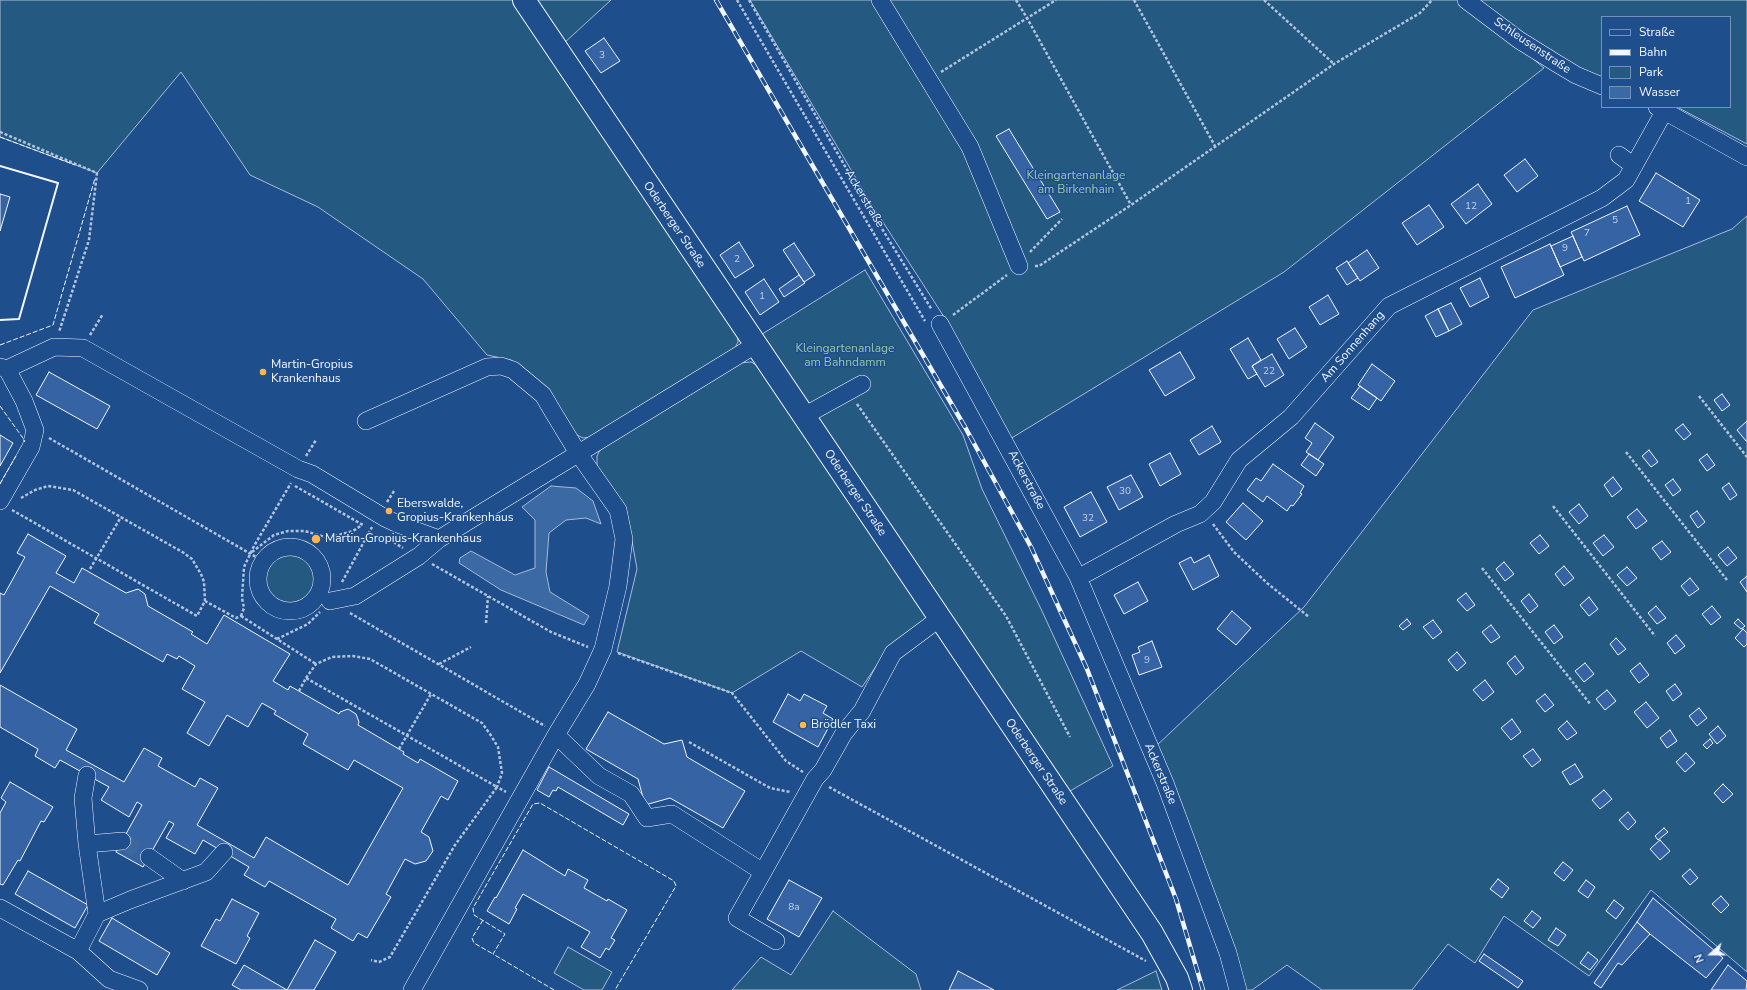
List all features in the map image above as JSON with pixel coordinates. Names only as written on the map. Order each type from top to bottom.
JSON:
[{"type":"main road","name":"Oderberger Straße","points":[[524,0],[1152,933],[1177,978],[1181,990]]},
{"type":"street","points":[[880,0],[970,147],[1019,266]]},
{"type":"street","name":"Schleusenstraße","points":[[1466,0],[1519,40],[1576,75],[1601,86]]},
{"type":"street","points":[[1661,109],[1747,157]]},
{"type":"street","name":"Am Sonnenhang","points":[[1087,572],[1203,510],[1213,502],[1239,460],[1291,417],[1389,306],[1602,198],[1626,180],[1661,109]]},
{"type":"street","points":[[1619,155],[1634,166]]},
{"type":"street","name":"Ackerstraße","points":[[940,324],[1078,577],[1165,783],[1228,953],[1238,990]]},
{"type":"street","points":[[330,601],[355,596],[419,556],[439,540],[755,345]]},
{"type":"street","points":[[8,506],[31,447],[35,430],[24,402],[4,368],[54,347],[82,348],[294,477],[312,474],[398,524],[439,540]]},
{"type":"street","points":[[366,421],[487,367],[501,366],[513,370],[542,395],[578,453],[618,510],[624,539],[618,586],[603,649],[587,684],[556,735],[412,990]]},
{"type":"street","points":[[804,416],[856,388]]},
{"type":"street","points":[[776,941],[737,918],[806,794],[823,770],[844,733],[862,711],[893,653],[940,618]]},
{"type":"street","points":[[556,735],[599,776],[631,794],[647,818],[672,814],[762,872]]},
{"type":"street","points":[[78,951],[97,914],[87,844],[83,798],[87,775]]},
{"type":"street","points":[[87,844],[122,841]]},
{"type":"street","points":[[97,914],[206,872],[224,852]]},
{"type":"street","points":[[149,857],[183,881]]},
{"type":"street","points":[[0,908],[78,951],[109,979],[139,990]]},
{"type":"path","name":"Ackerstraße","points":[[749,0],[868,206],[940,324]]},
{"type":"path","points":[[1016,0],[1131,205]]},
{"type":"path","points":[[928,80],[1056,0]]},
{"type":"path","points":[[1134,0],[1215,146]]},
{"type":"path","points":[[1264,0],[1334,64]]},
{"type":"path","points":[[1019,266],[1039,266],[1131,205],[1334,64],[1420,13],[1432,0]]},
{"type":"path","points":[[0,132],[96,173],[88,240],[54,347]]},
{"type":"path","points":[[940,324],[1019,266],[1030,251],[1062,219]]},
{"type":"path","points":[[82,348],[103,314]]},
{"type":"path","points":[[856,388],[1006,616],[1070,737]]},
{"type":"path","points":[[1699,396],[1747,457]]},
{"type":"path","points":[[35,430],[257,558]]},
{"type":"path","points":[[257,558],[294,477],[316,440]]},
{"type":"path","points":[[1626,452],[1727,580]]},
{"type":"path","points":[[294,477],[362,525],[371,529]]},
{"type":"path","points":[[8,506],[197,616],[205,601],[204,582],[202,574],[192,560],[184,553],[73,490],[48,486],[26,494],[19,500]]},
{"type":"path","points":[[1553,506],[1655,636]]},
{"type":"path","points":[[1203,510],[1234,552],[1267,583],[1309,617]]},
{"type":"path","points":[[90,569],[121,517]]},
{"type":"path","points":[[241,616],[244,608],[242,598],[244,567],[257,558],[274,535],[288,531],[305,531],[328,538],[353,531],[362,525]]},
{"type":"path","points":[[378,533],[551,632],[593,649],[603,649],[617,652],[732,693],[786,761],[815,780],[1149,962]]},
{"type":"path","points":[[276,639],[308,624],[330,601],[354,563]]},
{"type":"path","points":[[1482,568],[1591,705]]},
{"type":"path","points":[[486,623],[488,596]]},
{"type":"path","points":[[205,601],[236,618],[241,616]]},
{"type":"path","points":[[330,601],[541,723],[556,735]]},
{"type":"path","points":[[241,616],[316,664]]},
{"type":"path","points":[[439,664],[471,647]]},
{"type":"path","points":[[299,691],[316,664],[332,657],[353,656],[370,659],[482,723],[498,747],[502,773],[496,787],[455,845],[390,956],[379,962],[372,960]]},
{"type":"path","points":[[306,678],[496,787],[520,799]]},
{"type":"path","points":[[399,749],[431,694]]},
{"type":"path","points":[[689,742],[770,788],[806,794]]},
{"type":"green space","points":[[0,0],[515,0],[736,325],[738,342],[734,350],[591,437],[583,438],[575,434],[563,420],[530,373],[511,360],[487,355],[423,279],[318,207],[250,175],[181,72],[97,173],[0,137]]},
{"type":"green space","points":[[532,0],[611,0],[562,45]]},
{"type":"green space","name":"Kleingartenanlage am Birkenhain","points":[[750,0],[1463,0],[1544,68],[1284,272],[1010,439],[946,320],[872,205]]},
{"type":"green space","points":[[1466,0],[1747,0],[1747,144],[1679,108],[1731,108],[1731,16],[1601,16],[1601,79],[1578,70]]},
{"type":"green space","points":[[1747,216],[1747,972],[1651,890],[1589,976],[1504,916],[1475,963],[1448,944],[1412,990],[1322,990],[1287,965],[1252,990],[1246,990],[1155,747],[1304,607],[1533,310],[1732,229]]},
{"type":"green space","name":"Kleingartenanlage am Bahndamm","points":[[865,270],[963,435],[982,489],[1042,611],[1113,766],[1070,791],[759,336]]},
{"type":"green space","points":[[751,362],[760,367],[929,616],[889,647],[862,687],[801,651],[732,693],[617,652],[637,569],[626,508],[597,466],[597,456],[601,448],[738,363]]},
{"type":"green space","points":[[285,553],[295,553],[304,557],[312,565],[316,574],[316,584],[312,593],[304,601],[295,605],[285,605],[276,601],[268,593],[264,584],[264,574],[268,565],[276,557]]},
{"type":"green space","points":[[833,911],[916,974],[921,990],[732,990],[761,957],[791,975]]},
{"type":"green space","points":[[568,947],[612,972],[602,990],[584,990],[554,973]]},
{"type":"green space","points":[[1156,971],[1162,990],[1117,990]]},
{"type":"water","points":[[551,486],[576,488],[593,501],[601,524],[586,518],[566,520],[549,533],[546,572],[550,592],[589,616],[584,625],[501,590],[459,563],[460,558],[471,551],[515,575],[535,568],[535,520],[522,507]]},
{"type":"building","points":[[604,38],[620,61],[601,73],[585,51]]},
{"type":"building","points":[[1009,129],[1060,212],[1047,219],[996,136]]},
{"type":"building","points":[[1525,159],[1538,176],[1517,192],[1504,175]]},
{"type":"building","points":[[1656,173],[1700,200],[1683,227],[1639,201]]},
{"type":"building","points":[[1478,184],[1492,204],[1466,224],[1451,204]]},
{"type":"building","points":[[0,194],[10,197],[0,231]]},
{"type":"building","points":[[1429,205],[1444,227],[1417,245],[1402,223]]},
{"type":"building","points":[[1627,206],[1640,235],[1584,261],[1571,232]]},
{"type":"building","points":[[1573,236],[1582,257],[1560,267],[1551,246]]},
{"type":"building","points":[[739,242],[754,266],[735,278],[720,255]]},
{"type":"building","points":[[794,243],[815,275],[804,282],[783,250]]},
{"type":"building","points":[[1550,244],[1564,275],[1515,298],[1501,267]]},
{"type":"building","points":[[1367,250],[1379,268],[1360,281],[1348,263]]},
{"type":"building","points":[[1347,261],[1358,278],[1347,285],[1336,268]]},
{"type":"building","points":[[799,275],[805,283],[784,297],[779,289]]},
{"type":"building","points":[[1480,278],[1489,297],[1470,307],[1460,288]]},
{"type":"building","points":[[764,279],[779,302],[760,315],[745,292]]},
{"type":"building","points":[[1328,295],[1339,314],[1320,325],[1309,307]]},
{"type":"building","points":[[1451,303],[1462,324],[1449,331],[1438,309]]},
{"type":"building","points":[[1438,309],[1449,331],[1436,337],[1425,316]]},
{"type":"building","points":[[1295,328],[1307,347],[1289,359],[1277,339]]},
{"type":"building","points":[[1248,338],[1261,360],[1252,366],[1257,374],[1248,379],[1230,349]]},
{"type":"building","points":[[1180,352],[1195,378],[1165,396],[1149,370]]},
{"type":"building","points":[[1272,354],[1284,375],[1265,387],[1252,366]]},
{"type":"building","points":[[1372,364],[1395,381],[1381,401],[1358,385]]},
{"type":"building","points":[[49,372],[110,406],[97,429],[36,395]]},
{"type":"building","points":[[1360,386],[1377,398],[1369,410],[1351,398]]},
{"type":"building","points":[[1722,394],[1730,405],[1722,411],[1714,400]]},
{"type":"building","points":[[1747,421],[1747,441],[1746,441],[1737,430]]},
{"type":"building","points":[[1315,423],[1334,437],[1318,460],[1306,452],[1312,443],[1305,438]]},
{"type":"building","points":[[1683,424],[1691,434],[1684,440],[1675,430]]},
{"type":"building","points":[[1212,426],[1221,442],[1199,455],[1190,440]]},
{"type":"building","points":[[0,435],[13,443],[0,466]]},
{"type":"building","points":[[1649,450],[1658,462],[1651,467],[1642,456]]},
{"type":"building","points":[[1170,453],[1181,474],[1160,486],[1149,464]]},
{"type":"building","points":[[1309,454],[1324,464],[1316,476],[1301,465]]},
{"type":"building","points":[[1707,454],[1715,465],[1707,471],[1699,460]]},
{"type":"building","points":[[1273,464],[1304,486],[1300,493],[1302,494],[1287,511],[1267,496],[1263,502],[1247,490],[1256,478],[1261,481]]},
{"type":"building","points":[[1131,475],[1143,497],[1119,510],[1107,487]]},
{"type":"building","points":[[1613,477],[1622,489],[1612,497],[1604,485]]},
{"type":"building","points":[[1673,479],[1681,490],[1673,496],[1665,485]]},
{"type":"building","points":[[1729,483],[1737,495],[1730,500],[1722,488]]},
{"type":"building","points":[[1091,492],[1107,522],[1080,537],[1064,507]]},
{"type":"building","points":[[1243,503],[1263,521],[1246,540],[1226,522]]},
{"type":"building","points":[[1579,504],[1588,516],[1579,524],[1569,512]]},
{"type":"building","points":[[1637,509],[1647,521],[1636,529],[1627,517]]},
{"type":"building","points":[[1697,511],[1705,522],[1698,528],[1690,516]]},
{"type":"building","points":[[28,534],[66,556],[56,573],[74,583],[82,568],[126,593],[138,589],[145,594],[148,606],[193,632],[191,634],[207,644],[224,615],[290,654],[273,681],[288,690],[290,686],[339,714],[340,712],[348,709],[356,714],[359,722],[358,725],[404,752],[403,754],[418,763],[420,759],[458,781],[448,800],[441,796],[421,832],[429,837],[433,851],[426,861],[415,864],[405,859],[386,894],[391,897],[367,938],[358,933],[353,941],[331,928],[336,919],[269,881],[265,887],[244,875],[249,867],[203,840],[195,854],[166,838],[174,824],[169,821],[143,867],[116,852],[142,805],[137,802],[129,817],[101,800],[109,787],[60,760],[55,768],[35,756],[38,749],[0,727],[0,685],[77,729],[66,750],[124,782],[144,748],[162,758],[158,766],[195,787],[200,778],[218,788],[197,825],[254,858],[266,837],[348,885],[403,788],[354,760],[348,770],[303,744],[308,734],[274,714],[276,711],[262,703],[248,727],[227,715],[209,746],[187,733],[205,702],[182,689],[195,666],[179,656],[177,659],[167,654],[163,662],[94,623],[99,614],[50,586],[0,673],[0,593],[4,595],[25,557],[17,553]]},
{"type":"building","points":[[1540,535],[1549,546],[1539,554],[1530,543]]},
{"type":"building","points":[[1604,535],[1614,547],[1603,556],[1593,543]]},
{"type":"building","points":[[1662,541],[1671,552],[1661,560],[1652,548]]},
{"type":"building","points":[[1728,547],[1737,558],[1727,566],[1718,555]]},
{"type":"building","points":[[1209,555],[1219,576],[1193,590],[1179,563],[1191,557],[1194,563]]},
{"type":"building","points":[[1504,562],[1514,574],[1505,581],[1496,569]]},
{"type":"building","points":[[1564,566],[1574,578],[1564,586],[1555,574]]},
{"type":"building","points":[[1627,567],[1637,578],[1627,586],[1617,575]]},
{"type":"building","points":[[1747,576],[1747,592],[1740,582]]},
{"type":"building","points":[[1690,578],[1699,589],[1689,596],[1681,586]]},
{"type":"building","points":[[1138,582],[1148,601],[1124,614],[1114,595]]},
{"type":"building","points":[[1466,593],[1475,605],[1467,611],[1457,600]]},
{"type":"building","points":[[1529,594],[1538,606],[1530,613],[1521,601]]},
{"type":"building","points":[[1589,597],[1598,609],[1589,616],[1580,605]]},
{"type":"building","points":[[1656,606],[1666,618],[1657,624],[1648,613]]},
{"type":"building","points":[[1712,606],[1721,617],[1711,625],[1702,614]]},
{"type":"building","points":[[1232,611],[1251,628],[1236,645],[1217,629]]},
{"type":"building","points":[[1407,619],[1411,624],[1403,630],[1399,626]]},
{"type":"building","points":[[1738,619],[1745,626],[1741,629],[1734,623]]},
{"type":"building","points":[[1433,620],[1442,632],[1433,639],[1423,627]]},
{"type":"building","points":[[1491,625],[1500,637],[1491,643],[1482,632]]},
{"type":"building","points":[[1554,625],[1563,637],[1554,644],[1545,632]]},
{"type":"building","points":[[1743,629],[1747,633],[1747,644],[1744,647],[1735,638]]},
{"type":"building","points":[[1676,635],[1685,646],[1675,654],[1667,643]]},
{"type":"building","points":[[1616,638],[1626,649],[1618,655],[1610,644]]},
{"type":"building","points":[[1152,641],[1162,667],[1139,675],[1132,655],[1140,652],[1138,647]]},
{"type":"building","points":[[1457,652],[1466,663],[1457,671],[1448,660]]},
{"type":"building","points":[[1515,656],[1524,668],[1516,675],[1507,663]]},
{"type":"building","points":[[1585,663],[1594,674],[1584,682],[1575,671]]},
{"type":"building","points":[[1640,663],[1649,675],[1639,683],[1630,671]]},
{"type":"building","points":[[1485,680],[1494,692],[1483,701],[1473,690]]},
{"type":"building","points":[[1675,684],[1682,694],[1673,701],[1666,691]]},
{"type":"building","points":[[1607,690],[1616,701],[1605,710],[1596,699]]},
{"type":"building","points":[[788,694],[800,701],[804,694],[827,706],[823,713],[833,719],[818,747],[773,722]]},
{"type":"building","points":[[1545,694],[1554,705],[1545,712],[1536,701]]},
{"type":"building","points":[[1646,702],[1659,718],[1647,728],[1634,712]]},
{"type":"building","points":[[1699,708],[1707,718],[1697,726],[1689,716]]},
{"type":"building","points":[[608,712],[664,744],[682,740],[687,757],[745,791],[723,828],[670,798],[645,805],[638,779],[586,749]]},
{"type":"building","points":[[1512,719],[1521,732],[1511,740],[1501,728]]},
{"type":"building","points":[[1567,721],[1577,733],[1567,740],[1558,729]]},
{"type":"building","points":[[1718,726],[1726,736],[1717,744],[1709,734]]},
{"type":"building","points":[[1670,730],[1677,741],[1667,748],[1660,738]]},
{"type":"building","points":[[1710,739],[1713,743],[1707,749],[1703,745]]},
{"type":"building","points":[[1533,749],[1541,760],[1532,767],[1523,756]]},
{"type":"building","points":[[1686,753],[1695,763],[1685,772],[1676,762]]},
{"type":"building","points":[[1575,764],[1583,777],[1570,785],[1562,772]]},
{"type":"building","points":[[549,767],[629,814],[623,825],[558,787],[556,791],[553,790],[549,797],[537,790]]},
{"type":"building","points":[[10,782],[53,807],[44,822],[41,821],[20,861],[18,860],[3,885],[0,884],[0,813],[6,802],[1,798]]},
{"type":"building","points":[[1723,784],[1733,794],[1723,803],[1714,793]]},
{"type":"building","points":[[1604,790],[1612,799],[1600,809],[1592,800]]},
{"type":"building","points":[[1628,812],[1636,822],[1628,830],[1619,820]]},
{"type":"building","points":[[1664,828],[1668,832],[1658,840],[1655,836]]},
{"type":"building","points":[[1660,840],[1670,851],[1660,860],[1650,849]]},
{"type":"building","points":[[523,850],[565,876],[568,869],[588,880],[584,888],[627,910],[611,938],[615,940],[609,950],[606,948],[600,958],[581,947],[590,932],[523,894],[515,908],[517,909],[509,924],[487,911]]},
{"type":"building","points":[[1563,862],[1573,870],[1564,881],[1554,873]]},
{"type":"building","points":[[1690,869],[1698,878],[1690,885],[1682,876]]},
{"type":"building","points":[[28,871],[88,905],[75,928],[15,894]]},
{"type":"building","points":[[1498,879],[1509,888],[1502,898],[1490,889]]},
{"type":"building","points":[[789,880],[822,898],[799,937],[767,919]]},
{"type":"building","points":[[1586,880],[1595,887],[1588,898],[1578,891]]},
{"type":"building","points":[[1721,896],[1729,905],[1721,913],[1712,904]]},
{"type":"building","points":[[1653,898],[1723,958],[1706,978],[1637,922]]},
{"type":"building","points":[[232,899],[259,913],[247,936],[250,938],[236,964],[201,946],[216,919],[220,921]]},
{"type":"building","points":[[1614,900],[1624,908],[1616,919],[1606,911]]},
{"type":"building","points":[[1532,911],[1541,918],[1533,928],[1524,921]]},
{"type":"building","points":[[112,918],[170,953],[157,975],[99,941]]},
{"type":"building","points":[[1637,922],[1650,934],[1622,965],[1618,963],[1601,988],[1594,983]]},
{"type":"building","points":[[1556,928],[1566,935],[1558,946],[1548,940]]},
{"type":"building","points":[[315,940],[336,952],[314,990],[287,990]]},
{"type":"building","points":[[1588,952],[1598,960],[1590,970],[1580,963]]},
{"type":"building","points":[[1484,954],[1523,981],[1518,988],[1479,961]]},
{"type":"building","points":[[244,965],[287,990],[241,990],[232,985]]},
{"type":"building","points":[[1728,965],[1747,981],[1746,990],[1711,990]]},
{"type":"building","points":[[958,971],[994,990],[949,990]]},
{"type":"tunnel","points":[[122,841],[149,857]]},
{"type":"railway","points":[[716,0],[965,427],[1031,547],[1087,669],[1176,899],[1203,990]]},
{"type":"fence","points":[[0,137],[75,165]]},
{"type":"fence","points":[[0,345],[53,325],[95,178]]},
{"type":"fence","points":[[0,406],[25,441],[24,442]]},
{"type":"fence","points":[[0,484],[16,456]]},
{"type":"fence","points":[[554,990],[493,954],[505,934],[474,915],[473,908],[533,804],[540,803],[674,881],[676,886],[615,990]]},
{"type":"fence","points":[[483,920],[472,938],[474,943],[493,954]]},
{"type":"wall","points":[[0,166],[58,183],[19,319],[0,320]]},
{"type":"place","name":"Martin-Gropius Krankenhaus","points":[[263,372]]},
{"type":"place","name":"Eberswalde, Gropius-Krankenhaus","points":[[389,511]]},
{"type":"place","name":"Martin-Gropius-Krankenhaus","points":[[316,539]]},
{"type":"place","name":"Brödler Taxi","points":[[803,725]]}]
